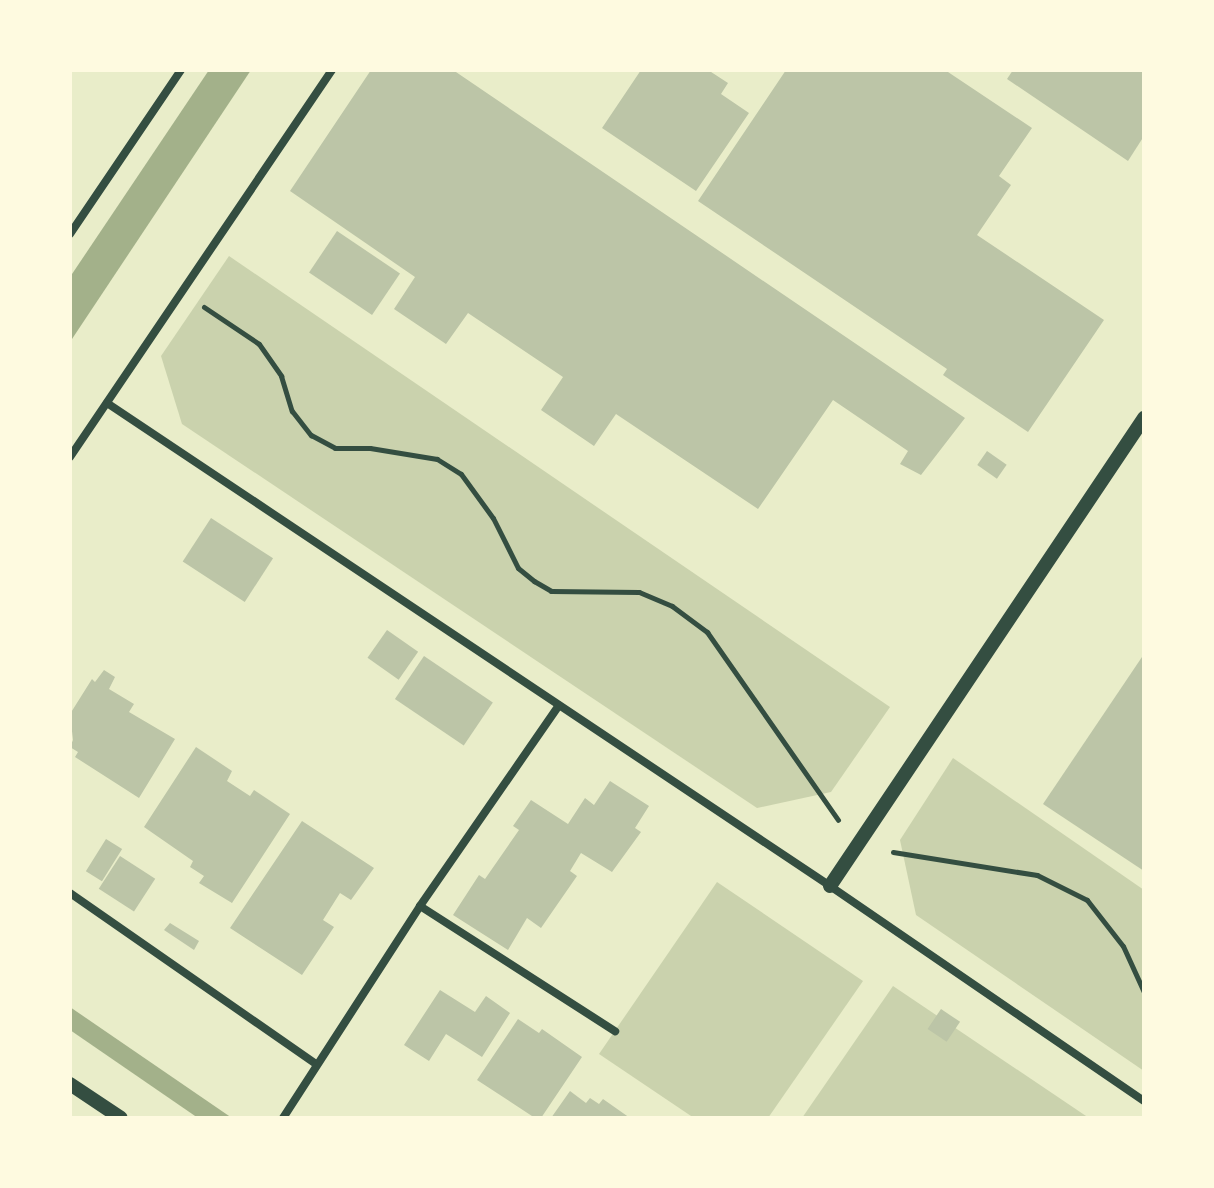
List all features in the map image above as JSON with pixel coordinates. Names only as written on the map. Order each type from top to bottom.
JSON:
[{"type":"street","points":[[70,234],[181,70]]},
{"type":"street","points":[[70,457],[332,70]]},
{"type":"street","points":[[107,403],[830,886],[1144,1101]]},
{"type":"street","points":[[830,886],[1144,418]]},
{"type":"street","points":[[283,1118],[420,906],[559,705]]},
{"type":"street","points":[[70,893],[316,1064]]},
{"type":"street","points":[[420,906],[615,1031]]},
{"type":"street","points":[[70,1084],[121,1118]]},
{"type":"path","points":[[182,291],[259,344],[281,376],[292,411],[311,435],[335,448],[370,448],[437,459],[461,474],[493,518],[518,568],[534,581],[551,591],[639,592],[672,606],[707,632],[856,846],[1037,875],[1087,900],[1123,946],[1144,992]]},
{"type":"shaded area","points":[[209,70],[251,70],[70,342],[70,277]]},
{"type":"shaded area","points":[[229,256],[890,707],[831,792],[757,808],[182,424],[161,356]]},
{"type":"shaded area","points":[[953,758],[1144,890],[1144,1071],[916,915],[900,840]]},
{"type":"shaded area","points":[[717,882],[863,981],[768,1118],[694,1118],[599,1054]]},
{"type":"shaded area","points":[[893,986],[1089,1118],[802,1118]]},
{"type":"shaded area","points":[[70,1007],[232,1118],[198,1118],[70,1030]]},
{"type":"building","points":[[371,70],[453,70],[965,418],[921,475],[900,464],[908,451],[833,400],[758,509],[616,414],[594,446],[541,410],[563,377],[468,313],[446,344],[394,309],[415,277],[290,191]]},
{"type":"building","points":[[641,70],[708,70],[728,83],[721,94],[749,113],[696,191],[602,128]]},
{"type":"building","points":[[786,70],[945,70],[1032,128],[999,176],[1011,185],[977,235],[1104,320],[1028,432],[943,375],[947,369],[698,201]]},
{"type":"building","points":[[1013,70],[1144,70],[1144,136],[1128,161],[1007,79]]},
{"type":"building","points":[[337,231],[400,273],[372,315],[309,272]]},
{"type":"building","points":[[987,451],[1007,465],[997,479],[977,465]]},
{"type":"building","points":[[211,518],[273,558],[245,602],[183,562]]},
{"type":"building","points":[[387,630],[418,652],[399,680],[367,658]]},
{"type":"building","points":[[1144,654],[1144,871],[1043,804]]},
{"type":"building","points":[[424,656],[493,702],[464,746],[395,699]]},
{"type":"building","points":[[104,670],[115,677],[109,689],[134,704],[129,712],[175,739],[139,798],[75,757],[78,752],[70,747],[73,740],[70,714],[92,679],[95,682]]},
{"type":"building","points":[[196,747],[232,771],[227,781],[250,796],[254,790],[290,814],[232,903],[199,883],[204,876],[190,867],[193,861],[144,827]]},
{"type":"building","points":[[610,781],[649,806],[635,828],[641,832],[612,872],[581,853],[570,871],[577,876],[541,928],[527,918],[508,950],[453,915],[479,875],[485,879],[519,830],[513,826],[531,800],[568,824],[585,798],[594,805]]},
{"type":"building","points":[[302,821],[374,868],[351,900],[340,893],[323,920],[334,927],[302,975],[230,928]]},
{"type":"building","points":[[106,839],[122,849],[102,881],[86,871]]},
{"type":"building","points":[[120,856],[155,879],[134,912],[99,889]]},
{"type":"building","points":[[170,923],[199,941],[194,950],[164,930]]},
{"type":"building","points":[[440,990],[475,1012],[486,996],[510,1013],[482,1057],[446,1034],[429,1061],[404,1045]]},
{"type":"building","points":[[941,1009],[960,1022],[947,1042],[928,1029]]},
{"type":"building","points":[[518,1019],[539,1033],[542,1029],[582,1057],[541,1118],[535,1118],[477,1080]]},
{"type":"building","points":[[570,1091],[586,1103],[590,1098],[599,1104],[603,1099],[630,1118],[551,1118]]}]
